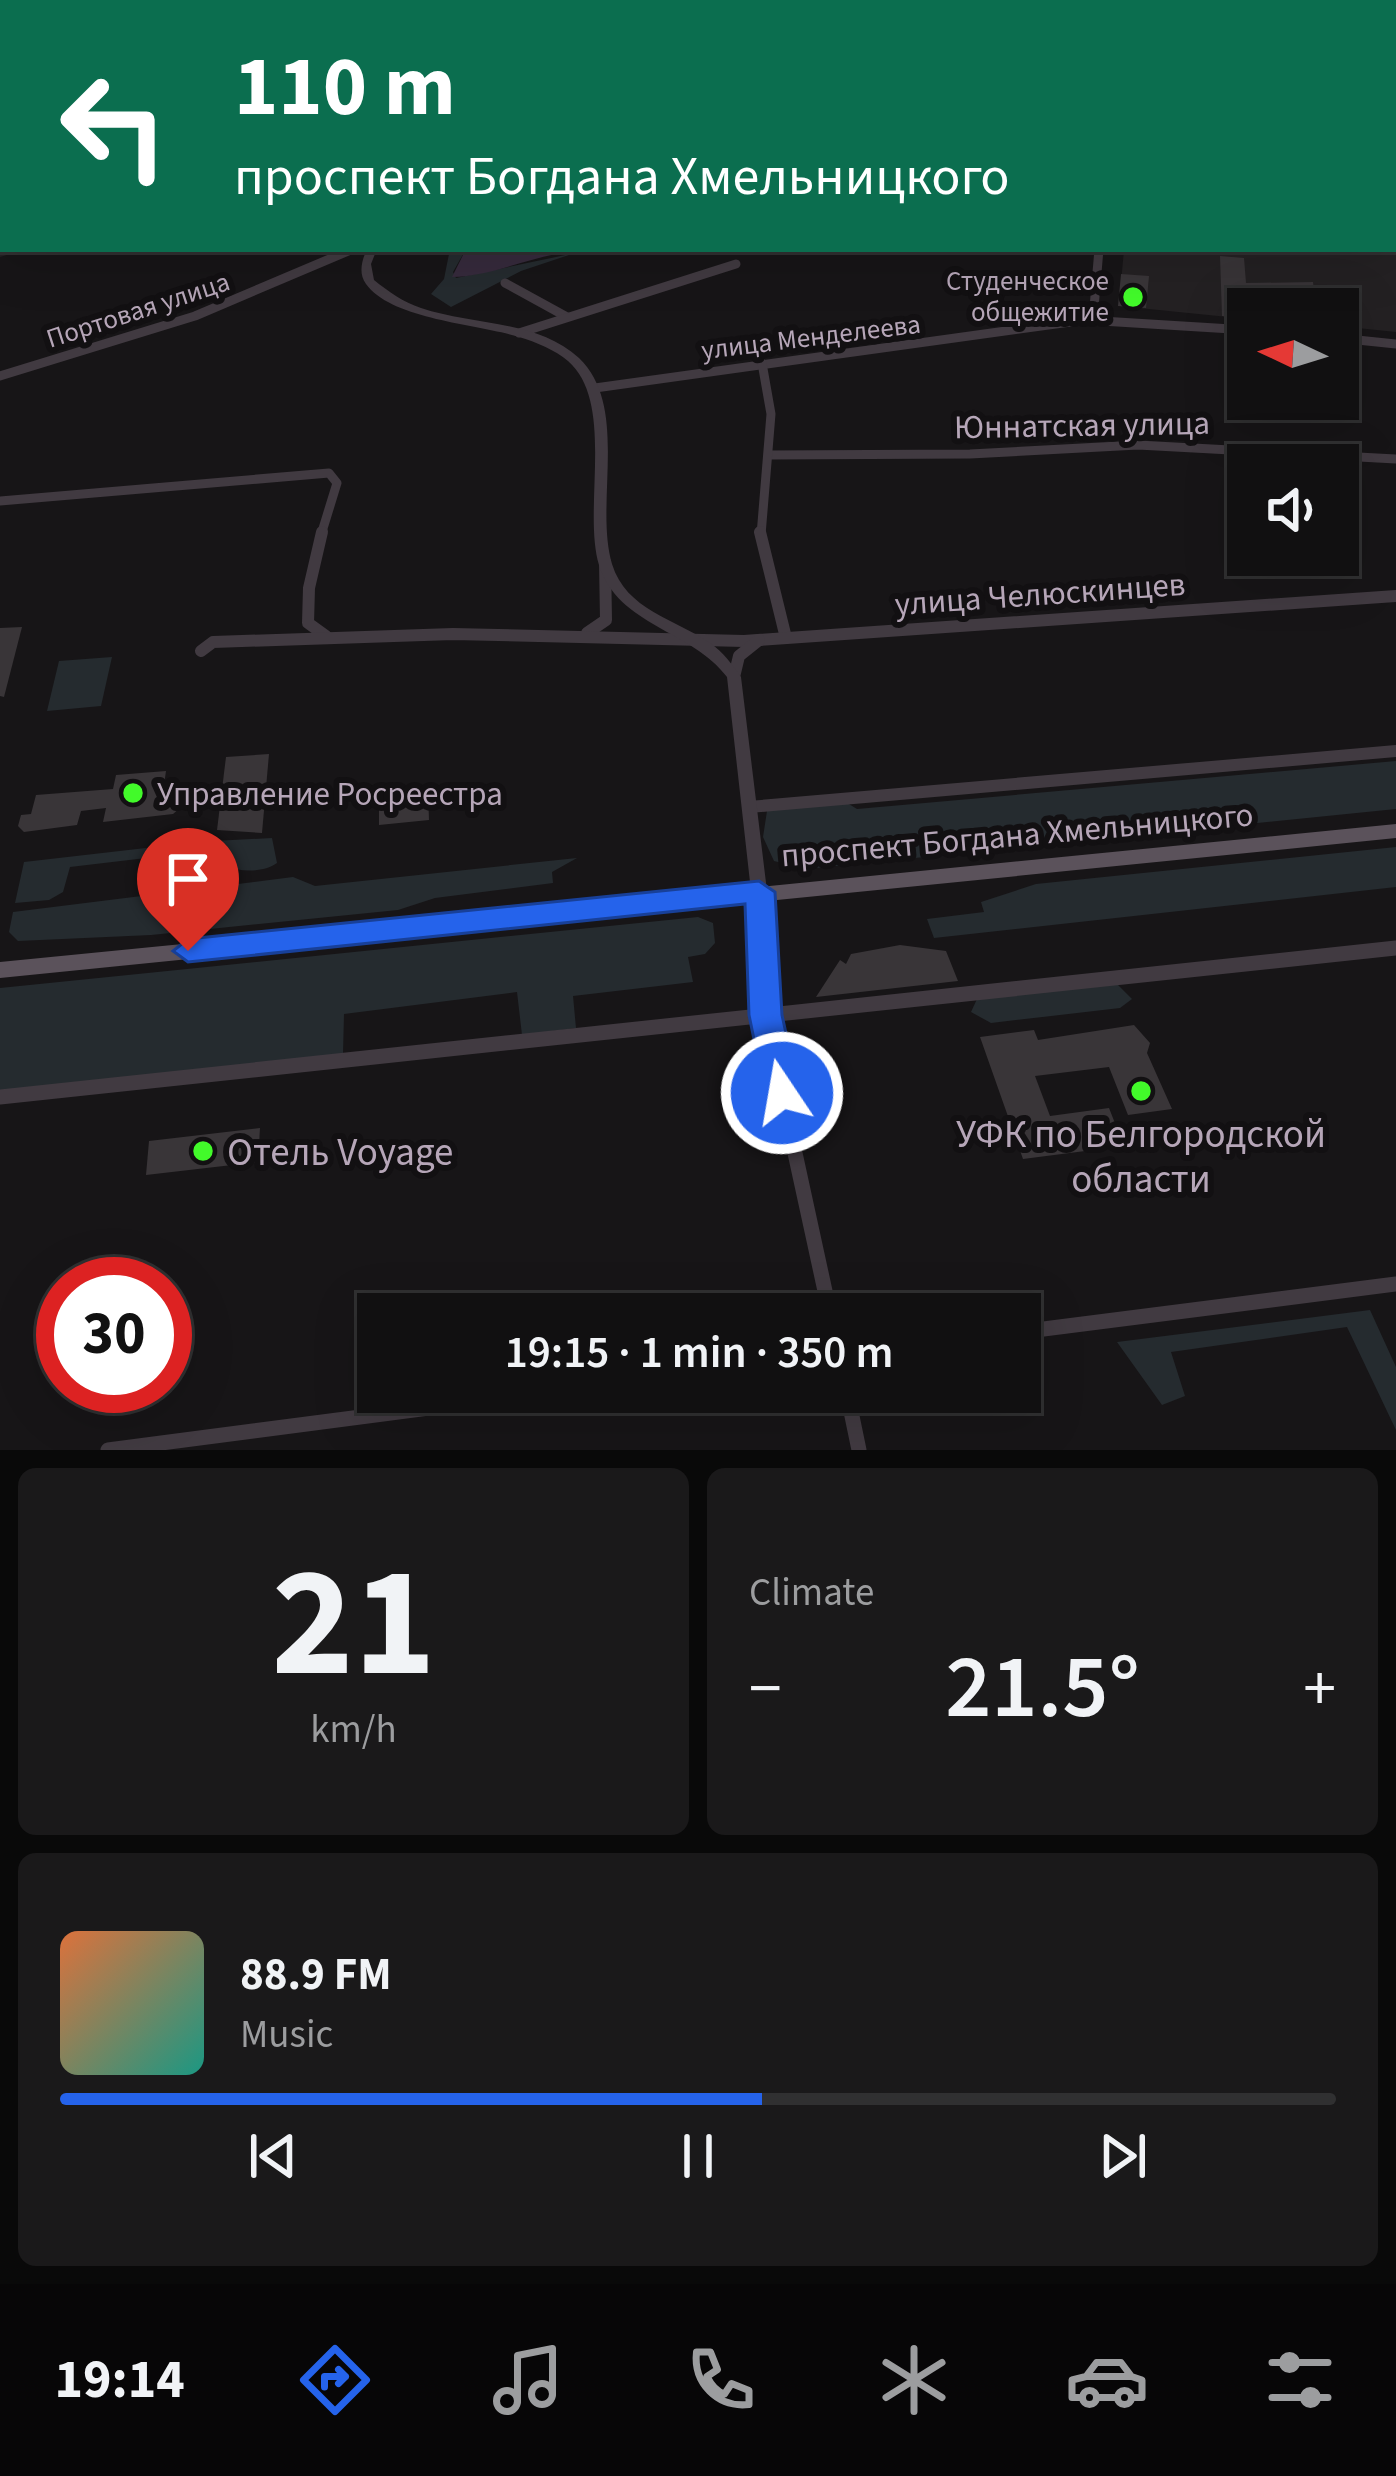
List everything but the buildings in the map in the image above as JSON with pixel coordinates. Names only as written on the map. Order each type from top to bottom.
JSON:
[{"type":"main road","name":"проспект Богдана Хмельницкого","points":[[0,970],[1396,831]]},
{"type":"street","name":"Портовая улица","points":[[0,376],[195,316],[346,252]]},
{"type":"street","points":[[201,651],[214,642],[580,634],[605,620],[595,388],[569,356],[519,333],[392,299],[369,281],[371,252]]},
{"type":"street","points":[[1099,252],[1094,308],[1100,318]]},
{"type":"street","points":[[519,333],[736,264]]},
{"type":"street","points":[[505,283],[567,317]]},
{"type":"street","name":"улица Менделеева","points":[[595,388],[1100,318],[1227,328]]},
{"type":"street","points":[[1359,340],[1396,344]]},
{"type":"street","points":[[762,363],[771,414],[759,526],[786,638]]},
{"type":"street","name":"Юннатская улица","points":[[769,455],[956,454],[1138,445],[1396,459]]},
{"type":"street","points":[[0,501],[329,473],[337,483],[312,566],[306,612],[316,632],[333,638]]},
{"type":"street","points":[[605,562],[620,591],[642,614],[721,657],[734,677]]},
{"type":"street","name":"улица Челюскинцев","points":[[580,634],[760,640],[1396,596]]},
{"type":"street","points":[[623,635],[640,624],[642,614]]},
{"type":"street","points":[[721,657],[725,647],[744,640]]},
{"type":"street","points":[[760,640],[740,656],[734,677],[759,892],[765,1015],[825,1293]]},
{"type":"street","points":[[749,807],[1396,752]]},
{"type":"street","points":[[0,1097],[1396,948]]},
{"type":"street","points":[[1041,1329],[1396,1284]]},
{"type":"street","points":[[108,1450],[402,1413]]},
{"type":"street","points":[[851,1413],[859,1450]]},
{"type":"shaded area","points":[[449,252],[464,252],[453,272],[456,278],[575,253],[521,271],[451,307],[431,294],[444,279]]},
{"type":"shaded area","points":[[464,252],[604,252],[556,254],[452,277]]},
{"type":"shaded area","points":[[1124,252],[1396,252],[1396,332],[1359,328],[1359,288],[1227,288],[1227,317],[1119,306]]},
{"type":"shaded area","points":[[112,657],[101,706],[47,711],[59,661]]},
{"type":"shaded area","points":[[1396,761],[1396,809],[806,869],[774,861],[763,837],[767,811],[844,801],[857,809]]},
{"type":"shaded area","points":[[272,838],[277,863],[258,870],[225,866],[223,854],[212,850],[213,841]]},
{"type":"shaded area","points":[[198,842],[197,852],[70,867],[63,892],[49,900],[15,903],[24,862]]},
{"type":"shaded area","points":[[1396,847],[1396,887],[934,938],[927,919],[984,912],[981,902],[1036,884]]},
{"type":"shaded area","points":[[577,858],[552,872],[553,883],[435,898],[398,910],[151,935],[18,941],[9,932],[13,912],[293,877],[315,886]]},
{"type":"shaded area","points":[[698,917],[713,923],[715,943],[705,954],[688,957],[693,982],[573,996],[576,1028],[522,1035],[517,992],[344,1014],[343,1054],[0,1093],[0,988]]},
{"type":"shaded area","points":[[1117,984],[1132,999],[1120,1008],[991,1023],[971,1012],[977,999]]},
{"type":"shaded area","points":[[1370,1310],[1396,1367],[1396,1430],[1347,1327],[1171,1352],[1185,1396],[1162,1405],[1117,1342]]},
{"type":"place","name":"Студенческое общежитие","points":[[1133,297]]},
{"type":"place","name":"Управление Росреестра","points":[[133,793]]},
{"type":"place","name":"УФК по Белгородской области","points":[[1141,1091]]},
{"type":"place","name":"Отель Voyage","points":[[203,1151]]},
{"type":"route","points":[[188,951],[759,892],[765,1015],[782,1093]]}]
